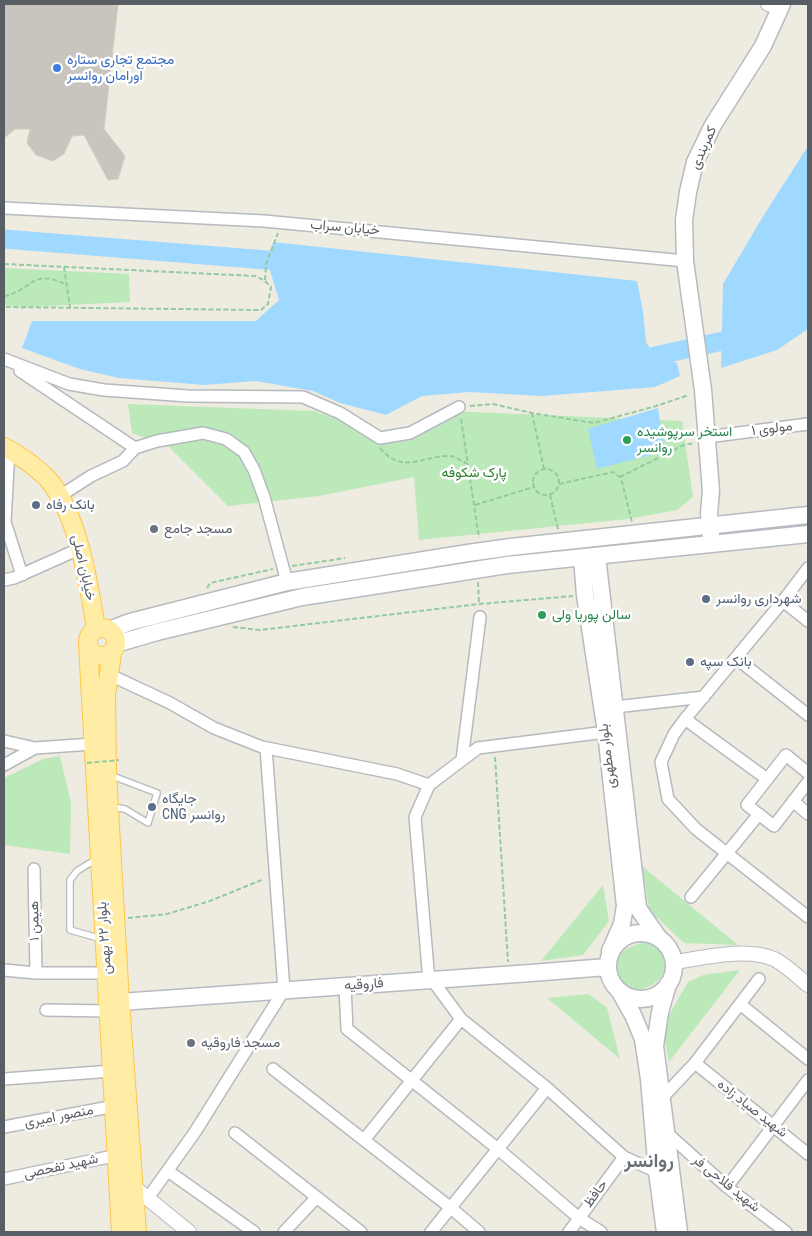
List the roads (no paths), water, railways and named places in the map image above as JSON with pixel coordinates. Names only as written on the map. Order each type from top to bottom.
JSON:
[{"type":"main road","name":"کمربندی","points":[[712,545],[709,513],[711,491],[707,439],[702,385],[685,261],[684,220],[695,162],[714,125],[763,46],[777,5]]},
{"type":"main road","name":"خیابان اصلی","points":[[7,448],[30,463],[60,496],[72,521],[104,640]]},
{"type":"main road","points":[[104,640],[130,622],[287,582],[561,541],[808,515]]},
{"type":"main road","points":[[104,640],[217,618],[302,597],[507,565],[808,534]]},
{"type":"main road","points":[[468,554],[474,570]]},
{"type":"main road","name":"بلوار مطهری","points":[[590,557],[586,595],[606,732],[625,906],[622,924],[609,959]]},
{"type":"main road","name":"بلوار مطهری","points":[[590,557],[616,707],[638,908],[658,937]]},
{"type":"main road","name":"بلوار ۲۲ بهمن","points":[[104,640],[108,674],[106,694],[107,774],[116,919],[112,1071],[121,1232]]},
{"type":"main road","name":"بلوار ۲۲ بهمن","points":[[104,640],[93,744],[107,974],[115,1007],[141,1193],[137,1232]]},
{"type":"main road","points":[[665,1232],[643,1038],[620,992],[611,981],[609,959],[618,940],[631,934],[644,932],[658,937],[669,948],[674,962],[673,974],[660,1012],[655,1046],[679,1232]]},
{"type":"main road","name":"فاروقیه","points":[[115,1007],[284,990],[509,975],[609,959]]},
{"type":"main road","points":[[620,992],[629,997],[640,999],[656,995],[668,984]]},
{"type":"street","name":"خیابان سراب","points":[[4,208],[264,221],[685,261]]},
{"type":"street","points":[[4,360],[69,384],[104,390],[188,396],[303,397],[340,413],[380,438],[410,432],[460,407]]},
{"type":"street","points":[[4,360],[99,422],[135,448]]},
{"type":"street","name":"مولوی ۱","points":[[707,439],[808,424]]},
{"type":"street","points":[[60,496],[91,476],[123,461],[135,448],[157,441],[203,433],[226,439],[244,452],[254,470],[264,497],[287,582]]},
{"type":"street","points":[[7,448],[5,522],[22,575]]},
{"type":"street","points":[[4,580],[22,575],[79,549]]},
{"type":"street","points":[[808,568],[685,719],[674,734],[660,762],[668,799],[696,830],[808,917]]},
{"type":"street","points":[[783,601],[808,621]]},
{"type":"street","points":[[462,760],[480,617]]},
{"type":"street","points":[[736,658],[808,715]]},
{"type":"street","points":[[108,674],[170,703],[214,728],[266,748],[397,774],[429,785]]},
{"type":"street","points":[[616,707],[704,697]]},
{"type":"street","points":[[685,719],[767,780]]},
{"type":"street","points":[[606,732],[478,748],[429,785],[415,817],[431,981],[461,1019],[547,1088],[624,1156],[657,1172]]},
{"type":"street","points":[[4,741],[35,748],[93,744]]},
{"type":"street","points":[[4,765],[35,748]]},
{"type":"street","points":[[189,1232],[141,1193],[168,1171],[195,1132],[284,990],[266,748]]},
{"type":"street","points":[[808,757],[805,770],[786,755],[747,805],[774,826],[808,782]]},
{"type":"street","points":[[793,801],[808,814]]},
{"type":"street","points":[[691,897],[759,814]]},
{"type":"street","name":"هیمن ۱","points":[[34,869],[36,973]]},
{"type":"street","points":[[674,962],[731,954],[757,954],[774,959],[808,985]]},
{"type":"street","points":[[4,970],[36,973],[107,974]]},
{"type":"street","points":[[662,1098],[695,1063],[759,979]]},
{"type":"street","points":[[345,987],[347,1030],[498,1149],[579,1218],[601,1232]]},
{"type":"street","points":[[740,1004],[808,1058]]},
{"type":"street","points":[[46,1010],[115,1007]]},
{"type":"street","points":[[364,1140],[461,1019]]},
{"type":"street","name":"شهید صیاد زاده","points":[[695,1063],[808,1154]]},
{"type":"street","points":[[273,1069],[479,1232]]},
{"type":"street","points":[[4,1079],[112,1071]]},
{"type":"street","points":[[727,1186],[808,1080]]},
{"type":"street","points":[[431,1232],[547,1088]]},
{"type":"street","name":"منصور امیری","points":[[4,1127],[115,1106]]},
{"type":"street","points":[[235,1133],[361,1232]]},
{"type":"street","name":"شهید فلاحی فر","points":[[667,1133],[727,1186],[786,1232]]},
{"type":"street","name":"شهید تفحصی","points":[[4,1179],[118,1155]]},
{"type":"street","name":"حافظ","points":[[569,1232],[624,1156]]},
{"type":"street","points":[[168,1171],[254,1232]]},
{"type":"street","points":[[284,1232],[316,1198]]},
{"type":"lane","points":[[107,774],[157,794],[148,823],[125,809],[110,807]]},
{"type":"lane","points":[[100,857],[77,871],[70,880],[70,930],[105,940]]},
{"type":"water","points":[[808,146],[808,329],[777,350],[721,368],[723,284]]},
{"type":"water","points":[[273,242],[637,281],[643,311],[646,342],[655,356],[677,363],[680,376],[655,387],[542,396],[469,392],[422,396],[386,415],[340,403],[313,391],[256,381],[204,385],[119,378],[80,369],[22,348],[32,321],[256,321],[279,300],[268,264]]},
{"type":"water","name":"استخر سرپوشیده روانسر","points":[[658,408],[665,451],[597,469],[588,429]]},
{"type":"waterway","points":[[4,239],[279,261],[290,272]]},
{"type":"waterway","points":[[633,368],[655,356],[745,336]]},
{"type":"place","name":"مجتمع تجاری ستاره اورامان روانسر","points":[[57,68]]},
{"type":"place","name":"استخر سرپوشیده روانسر","points":[[627,440]]},
{"type":"place","name":"بانک رفاه","points":[[36,505]]},
{"type":"place","name":"مسجد جامع","points":[[154,529]]},
{"type":"place","name":"شهرداری روانسر","points":[[706,599]]},
{"type":"place","name":"سالن پوریا ولی","points":[[542,615]]},
{"type":"place","name":"بانک سپه","points":[[690,662]]},
{"type":"place","name":"جایگاه CNG روانسر","points":[[152,807]]},
{"type":"place","name":"مسجد فاروقیه","points":[[191,1043]]},
{"type":"district","name":"روانسر","points":[[649,1162]]},
{"type":"park label","name":"پارک شکوفه","points":[[474,473]]}]
